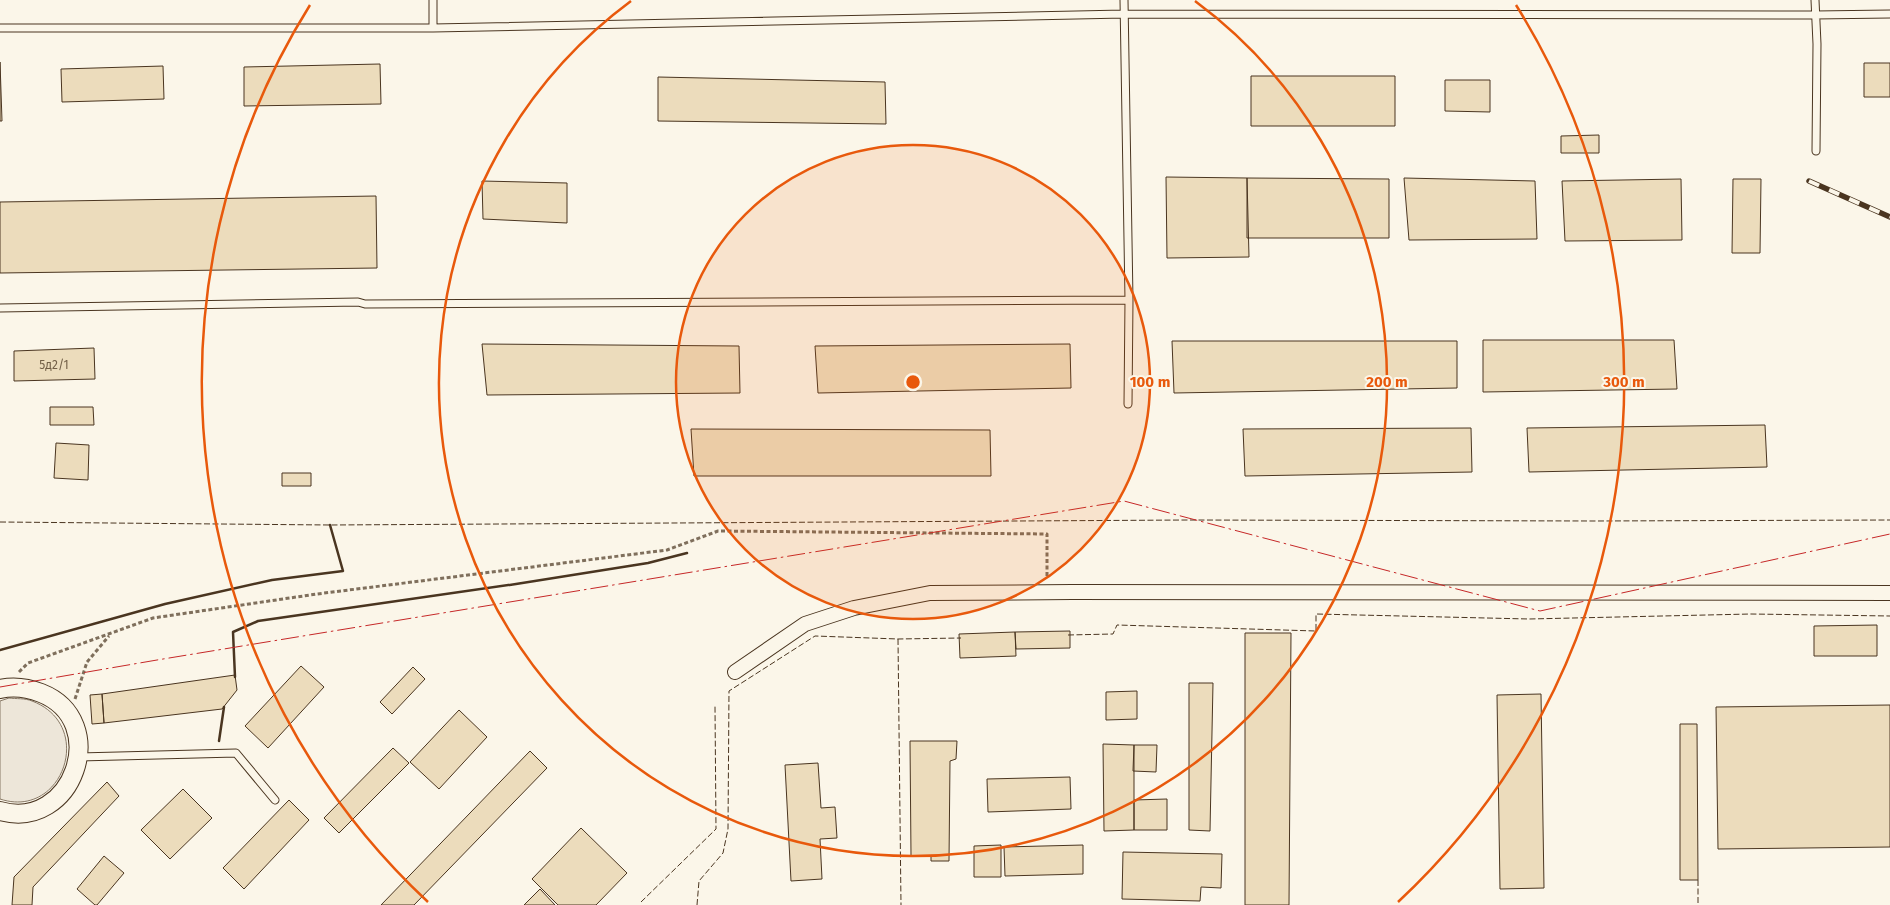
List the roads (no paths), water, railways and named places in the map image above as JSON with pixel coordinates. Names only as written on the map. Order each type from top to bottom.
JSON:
[{"type":"street","points":[[735,672],[805,624],[854,608],[930,593],[1890,593]]},
{"type":"street","points":[[0,811],[23,813],[39,809],[53,802],[64,792],[72,779],[79,757],[78,735],[70,717],[62,706],[49,696],[28,688],[1,689]]},
{"type":"lane","points":[[433,0],[433,28]]},
{"type":"lane","points":[[1124,0],[1129,300],[1128,404]]},
{"type":"lane","points":[[1815,0],[1817,44],[1816,151]]},
{"type":"lane","points":[[0,28],[433,28],[1124,14],[1890,14]]},
{"type":"lane","points":[[0,308],[358,302],[365,304],[404,304],[1129,300]]},
{"type":"lane","points":[[79,757],[236,753],[276,800]]},
{"type":"railway","points":[[1809,181],[1890,217]]}]
